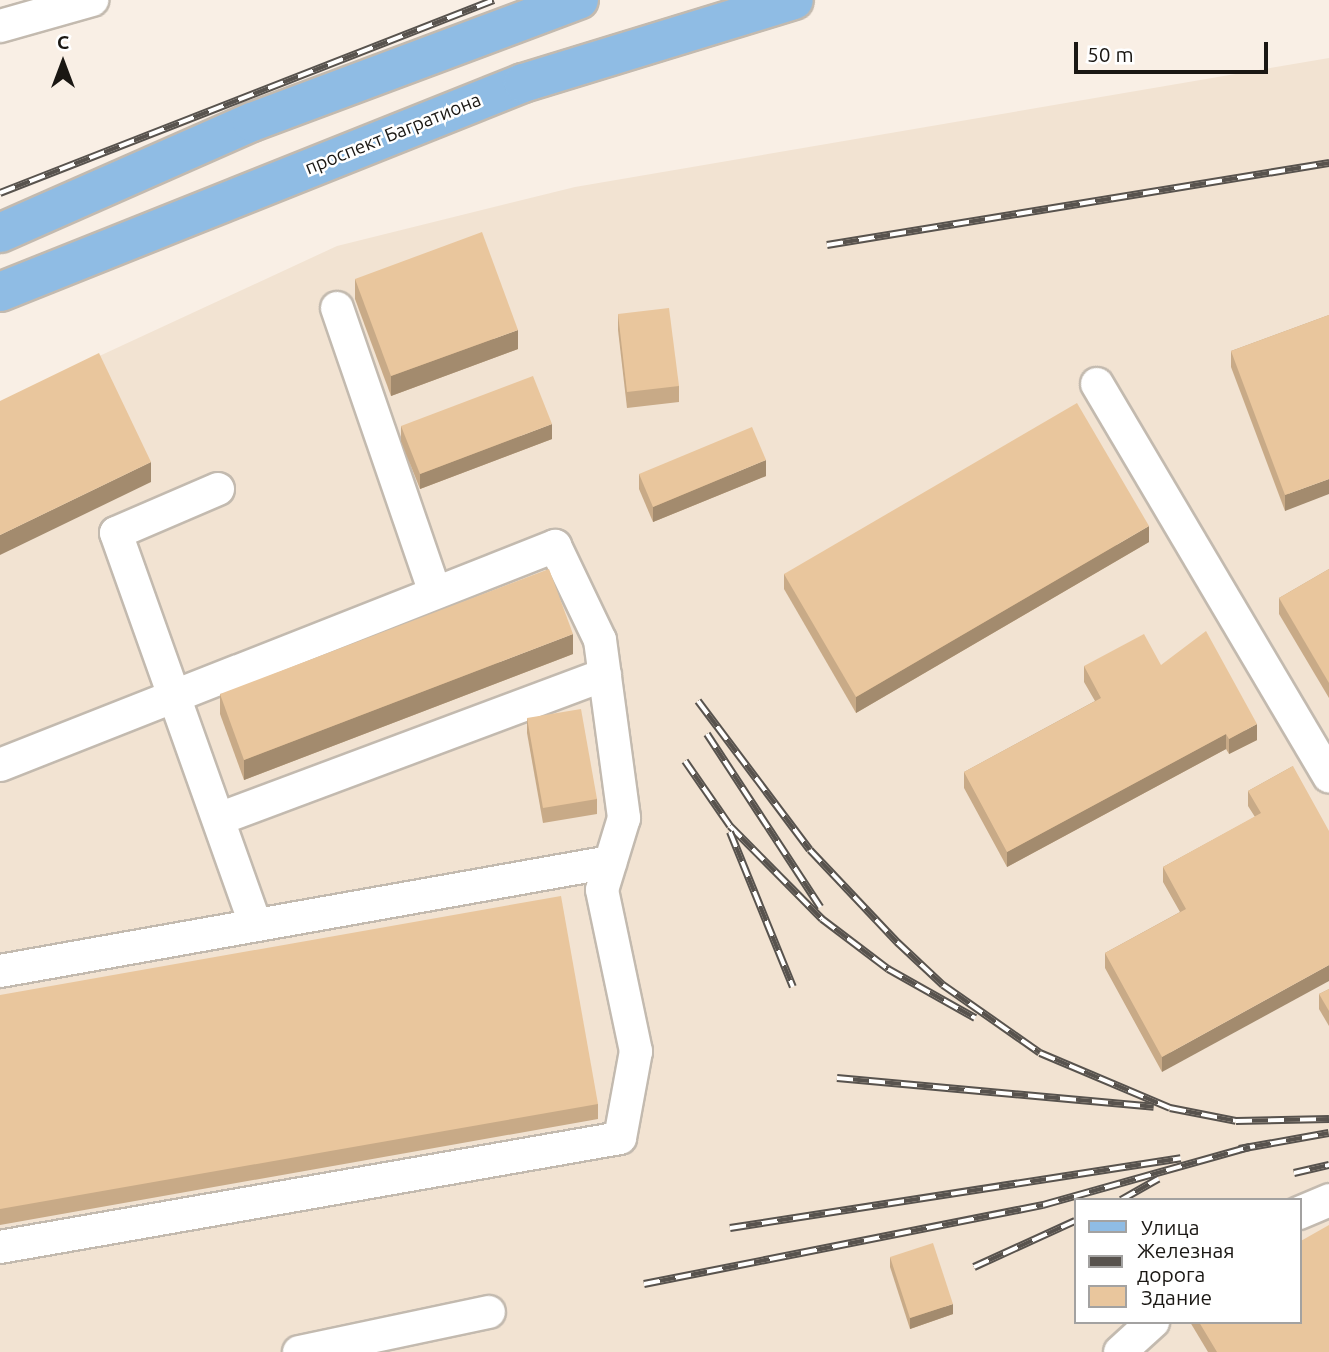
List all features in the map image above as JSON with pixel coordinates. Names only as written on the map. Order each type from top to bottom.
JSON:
[{"type":"main road","points":[[0,233],[252,122],[579,0]]},
{"type":"main road","name":"проспект Багратиона","points":[[0,292],[523,83],[794,0]]},
{"type":"lane","points":[[0,26],[92,0]]},
{"type":"lane","points":[[337,308],[435,593]]},
{"type":"lane","points":[[1097,384],[1329,776]]},
{"type":"lane","points":[[218,489],[117,533],[177,695],[254,921]]},
{"type":"lane","points":[[0,765],[555,546],[600,640],[624,818],[602,891],[636,1051],[620,1138],[0,1247]]},
{"type":"lane","points":[[219,818],[605,675]]},
{"type":"lane","points":[[0,971],[254,921],[610,863]]},
{"type":"lane","points":[[1301,1212],[1329,1200]]},
{"type":"lane","points":[[299,1352],[489,1312]]},
{"type":"lane","points":[[1120,1352],[1151,1324]]},
{"type":"shaded area","points":[[1329,58],[1329,1352],[0,1352],[0,402],[337,246],[575,187]]},
{"type":"building","points":[[482,232],[518,330],[391,376],[355,279]]},
{"type":"building","points":[[669,308],[679,386],[627,392],[618,314]]},
{"type":"building","points":[[1329,315],[1329,479],[1285,495],[1231,351]]},
{"type":"building","points":[[99,353],[151,462],[0,535],[0,401]]},
{"type":"building","points":[[533,376],[552,424],[420,474],[401,426]]},
{"type":"building","points":[[1077,403],[1149,526],[856,697],[784,574]]},
{"type":"building","points":[[752,427],[766,460],[653,507],[639,474]]},
{"type":"building","points":[[549,569],[573,634],[244,760],[220,694]]},
{"type":"building","points":[[1329,569],[1329,683],[1279,598]]},
{"type":"building","points":[[1206,631],[1257,724],[1229,739],[1226,734],[1007,852],[964,772],[1101,698],[1084,666],[1144,634],[1161,665]]},
{"type":"building","points":[[581,709],[597,799],[543,808],[527,718]]},
{"type":"building","points":[[1293,766],[1329,831],[1329,965],[1162,1057],[1105,953],[1186,909],[1163,867],[1261,813],[1248,791]]},
{"type":"building","points":[[561,896],[598,1104],[0,1209],[0,995]]},
{"type":"building","points":[[1329,989],[1329,1011],[1319,994]]},
{"type":"building","points":[[1329,1225],[1329,1352],[1217,1352],[1200,1324],[1301,1324],[1301,1241]]},
{"type":"building","points":[[933,1243],[953,1304],[910,1318],[890,1257]]},
{"type":"railway","points":[[0,193],[494,0]]},
{"type":"railway","points":[[827,245],[1329,163]]},
{"type":"railway","points":[[698,701],[810,850],[897,942],[943,985],[1040,1053],[1170,1108],[1236,1121],[1329,1119]]},
{"type":"railway","points":[[707,734],[820,907]]},
{"type":"railway","points":[[685,761],[730,826],[822,919],[888,969],[975,1018]]},
{"type":"railway","points":[[730,832],[793,987]]},
{"type":"railway","points":[[837,1078],[1154,1107]]},
{"type":"railway","points":[[1239,1149],[1329,1133]]},
{"type":"railway","points":[[644,1284],[1043,1205],[1250,1147]]},
{"type":"railway","points":[[730,1228],[1181,1158]]},
{"type":"railway","points":[[1294,1173],[1329,1165]]},
{"type":"railway","points":[[1125,1198],[1158,1179]]},
{"type":"railway","points":[[974,1267],[1074,1221]]}]
